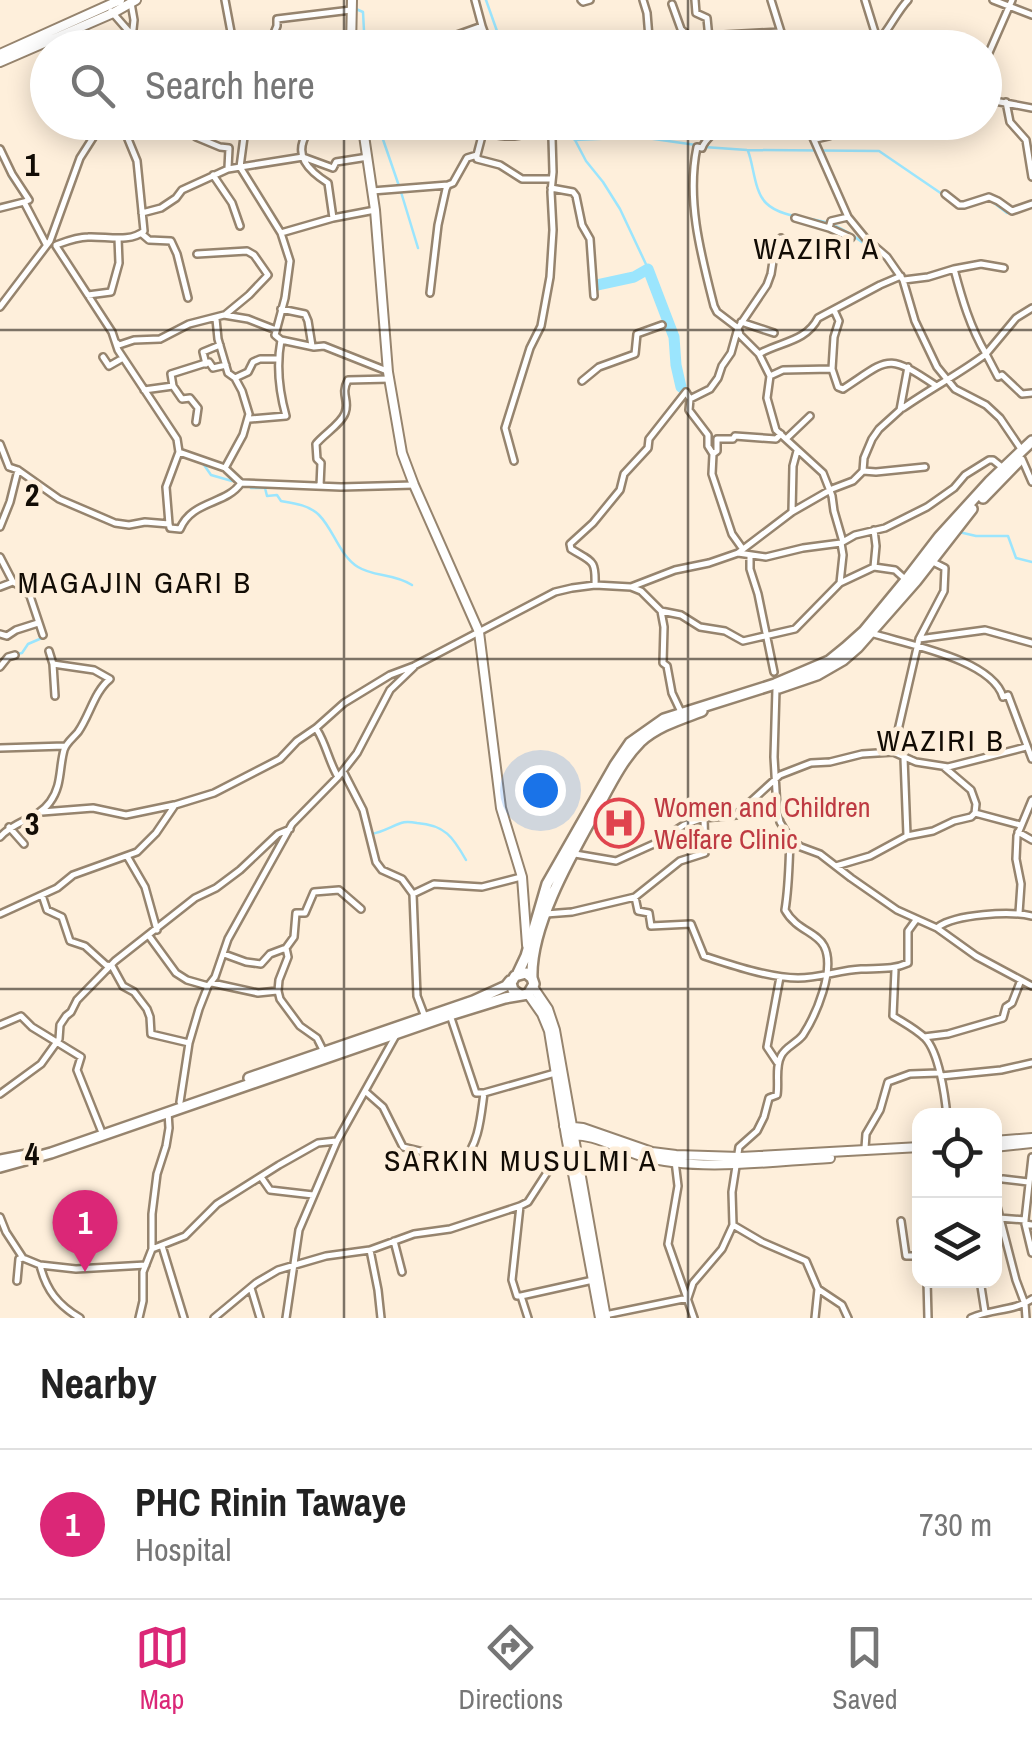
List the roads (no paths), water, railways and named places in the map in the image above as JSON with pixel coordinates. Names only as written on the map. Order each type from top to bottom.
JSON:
[{"type":"highway","points":[[528,988],[546,914],[572,854],[614,778],[641,741],[680,720],[804,680],[843,660],[871,633],[1032,441]]},
{"type":"highway","points":[[528,988],[511,987],[547,884],[615,765],[639,736],[681,712],[774,684],[829,660],[864,631],[939,537],[1003,468],[1025,452]]},
{"type":"highway","points":[[0,1163],[485,996],[506,986],[515,976],[526,973],[528,988]]},
{"type":"highway","points":[[0,1163],[51,1154],[528,988]]},
{"type":"street","points":[[67,30],[111,9],[120,0]]},
{"type":"street","points":[[225,0],[231,30]]},
{"type":"street","points":[[351,30],[352,0]]},
{"type":"street","points":[[475,0],[483,30]]},
{"type":"street","points":[[582,0],[590,0]]},
{"type":"street","points":[[643,0],[648,30]]},
{"type":"street","points":[[695,0],[696,13],[707,18],[709,30]]},
{"type":"street","points":[[771,0],[779,30]]},
{"type":"street","points":[[865,0],[872,30]]},
{"type":"street","points":[[888,30],[908,0]]},
{"type":"street","points":[[993,0],[1011,3],[1032,16]]},
{"type":"street","points":[[59,30],[133,1],[133,30]]},
{"type":"street","points":[[999,30],[1011,3]]},
{"type":"street","points":[[672,4],[681,30]]},
{"type":"street","points":[[111,9],[128,30]]},
{"type":"street","points":[[275,30],[277,20],[351,10]]},
{"type":"street","points":[[471,30],[482,26]]},
{"type":"street","points":[[0,54],[30,42]]},
{"type":"street","points":[[0,62],[30,48]]},
{"type":"street","points":[[1002,102],[1032,108]]},
{"type":"street","points":[[1006,102],[1010,122],[1026,140],[1032,177]]},
{"type":"street","points":[[0,307],[51,244],[80,158],[92,140]]},
{"type":"street","points":[[128,140],[137,161],[142,234]]},
{"type":"street","points":[[200,140],[229,148],[228,169]]},
{"type":"street","points":[[244,140],[240,167],[281,233],[290,261],[275,338],[324,346],[389,376]]},
{"type":"street","points":[[302,140],[302,157],[310,172],[328,183],[334,218]]},
{"type":"street","points":[[365,140],[376,210],[389,376],[402,453],[479,632],[500,808],[522,877],[527,950]]},
{"type":"street","points":[[477,156],[481,140]]},
{"type":"street","points":[[514,461],[505,428],[547,302],[553,230],[552,140]]},
{"type":"street","points":[[708,140],[697,148],[693,164],[697,240],[714,306],[739,326],[774,333]]},
{"type":"street","points":[[815,140],[848,217],[902,278],[914,322],[947,382],[1000,418],[1025,452],[1032,481]]},
{"type":"street","points":[[0,149],[25,202],[176,439],[179,452],[166,487],[170,528],[180,529],[184,518],[233,492],[241,482]]},
{"type":"street","points":[[372,191],[448,185],[468,158],[477,156]]},
{"type":"street","points":[[477,156],[522,178],[552,179]]},
{"type":"street","points":[[142,213],[161,208],[182,190],[228,169],[302,157],[333,168],[336,162],[368,157]]},
{"type":"street","points":[[213,174],[232,202],[240,226]]},
{"type":"street","points":[[430,293],[438,226],[448,185]]},
{"type":"street","points":[[551,188],[576,196],[582,225],[590,239],[594,296]]},
{"type":"street","points":[[945,194],[964,205],[989,197],[1012,211],[1032,204]]},
{"type":"street","points":[[0,208],[25,202]]},
{"type":"street","points":[[281,233],[376,210]]},
{"type":"street","points":[[830,224],[848,217]]},
{"type":"street","points":[[795,218],[830,224],[851,238]]},
{"type":"street","points":[[51,244],[84,237],[142,234]]},
{"type":"street","points":[[142,234],[149,240],[171,241],[188,298]]},
{"type":"street","points":[[88,296],[111,292],[118,263],[118,238]]},
{"type":"street","points":[[690,399],[710,389],[718,378],[739,326],[772,274],[772,261],[781,249],[781,238]]},
{"type":"street","points":[[117,343],[160,339],[190,324],[224,316],[268,275],[254,255],[246,251],[197,254]]},
{"type":"street","points":[[758,354],[796,339],[813,328],[818,318],[841,304],[902,278],[928,277],[981,264],[1004,268]]},
{"type":"street","points":[[954,269],[975,336],[998,377],[1002,375],[1022,394],[1032,393]]},
{"type":"street","points":[[0,294],[11,293]]},
{"type":"street","points":[[0,836],[9,827],[40,813],[93,808],[126,815],[214,793],[280,760],[297,741],[368,688],[543,596],[572,588],[630,586],[740,550],[792,512],[832,489],[854,482],[863,470],[864,458],[879,429],[935,385],[947,382],[986,354],[1016,318],[1032,308]]},
{"type":"street","points":[[281,309],[305,314],[312,347]]},
{"type":"street","points":[[834,310],[839,322],[832,369],[838,387],[842,389],[882,364],[894,362],[935,385]]},
{"type":"street","points":[[224,316],[248,319],[276,330]]},
{"type":"street","points":[[216,319],[228,373],[235,378],[246,402],[249,419],[226,468]]},
{"type":"street","points":[[582,381],[599,367],[635,354],[636,334],[662,325]]},
{"type":"street","points":[[739,326],[740,334],[758,354],[770,376],[768,398],[776,430],[823,473],[842,542],[840,583]]},
{"type":"street","points":[[249,419],[286,416],[279,397],[281,340]]},
{"type":"street","points":[[206,364],[203,352],[220,344]]},
{"type":"street","points":[[104,357],[108,366],[123,358]]},
{"type":"street","points":[[235,378],[248,372],[260,359],[278,360]]},
{"type":"street","points":[[196,422],[198,408],[190,398],[182,400],[173,386],[172,374],[209,362],[213,368],[226,364]]},
{"type":"street","points":[[900,410],[908,367]]},
{"type":"street","points":[[770,376],[782,370],[832,369]]},
{"type":"street","points":[[320,486],[322,463],[317,459],[316,444],[345,415],[346,382],[389,376]]},
{"type":"street","points":[[145,390],[173,386]]},
{"type":"street","points":[[595,586],[593,562],[570,549],[570,544],[620,490],[628,468],[648,448],[649,439],[686,392],[689,410],[708,435],[713,454],[712,474],[732,534],[740,550],[750,556],[766,557],[842,542],[885,528],[916,514],[989,460],[1003,468]]},
{"type":"street","points":[[713,454],[717,451],[717,439],[776,439],[810,416]]},
{"type":"street","points":[[0,444],[10,467],[59,499],[115,523],[169,524]]},
{"type":"street","points":[[792,512],[796,451]]},
{"type":"street","points":[[179,452],[226,468],[241,482],[414,485]]},
{"type":"street","points":[[863,470],[925,468]]},
{"type":"street","points":[[0,527],[18,470]]},
{"type":"street","points":[[874,530],[874,567]]},
{"type":"street","points":[[750,556],[774,672]]},
{"type":"street","points":[[0,557],[13,582],[28,594],[44,635]]},
{"type":"street","points":[[892,752],[918,642],[944,591],[946,568],[930,560]]},
{"type":"street","points":[[630,586],[641,591],[661,611],[681,615],[700,627],[725,631],[743,641],[796,629],[840,583],[874,567],[895,570],[906,580]]},
{"type":"street","points":[[0,587],[13,582]]},
{"type":"street","points":[[661,611],[663,663],[681,712]]},
{"type":"street","points":[[0,634],[7,636],[39,623]]},
{"type":"street","points":[[918,642],[985,630],[1032,644]]},
{"type":"street","points":[[871,633],[918,642],[970,665],[998,684],[1003,697],[1008,695],[1032,759]]},
{"type":"street","points":[[49,651],[56,696]]},
{"type":"street","points":[[0,667],[15,655]]},
{"type":"street","points":[[40,813],[58,787],[65,746],[110,680],[94,670],[53,664]]},
{"type":"street","points":[[180,1102],[189,1043],[228,938],[254,889],[296,819],[340,774],[390,690],[414,666]]},
{"type":"street","points":[[776,689],[774,780],[780,822],[790,839],[820,854],[897,910],[938,928],[976,956],[1032,986]]},
{"type":"street","points":[[316,728],[363,810],[376,862],[382,870],[402,880],[412,894],[416,996],[424,1017]]},
{"type":"street","points":[[0,748],[65,746]]},
{"type":"street","points":[[572,854],[616,861],[669,836],[680,826],[704,818],[736,815],[774,780],[811,763],[892,752],[944,767],[1026,747]]},
{"type":"street","points":[[904,758],[907,836]]},
{"type":"street","points":[[836,866],[870,856],[907,836],[933,832],[954,820],[971,817],[976,804],[972,790],[944,767]]},
{"type":"street","points":[[1019,913],[1019,828],[1032,800]]},
{"type":"street","points":[[0,914],[57,888],[72,875],[136,852],[175,805]]},
{"type":"street","points":[[975,813],[1019,828],[1032,840]]},
{"type":"street","points":[[546,914],[634,897],[680,861],[705,853],[704,818]]},
{"type":"street","points":[[9,827],[24,844]]},
{"type":"street","points":[[0,1094],[41,1064],[59,1039],[60,1025],[77,1000],[117,960],[195,898],[240,870],[278,834],[290,829]]},
{"type":"street","points":[[688,1298],[699,1273],[722,1249],[733,1225],[731,1211],[740,1144],[757,1131],[769,1098],[777,1095],[781,1055],[804,1034],[820,1006],[827,952],[822,942],[796,926],[786,912],[790,839]]},
{"type":"street","points":[[128,856],[145,887],[157,930]]},
{"type":"street","points":[[412,894],[434,884],[482,887],[522,877]]},
{"type":"street","points":[[224,954],[262,964],[275,951],[286,948],[294,937],[296,914],[306,913],[314,892],[338,890],[361,909]]},
{"type":"street","points":[[42,895],[48,910],[62,918],[69,940],[85,946],[112,966],[123,986],[134,992],[147,1008],[150,1034],[189,1043]]},
{"type":"street","points":[[634,897],[638,911],[649,912],[651,926],[692,924],[704,956],[780,977],[895,969],[908,963],[908,931],[916,920]]},
{"type":"street","points":[[938,928],[948,920],[1003,913],[1032,916]]},
{"type":"street","points":[[150,936],[176,973],[187,980],[258,993],[278,991]]},
{"type":"street","points":[[286,948],[288,958],[278,991],[288,1012],[317,1038],[324,1052]]},
{"type":"street","points":[[895,969],[892,1016],[907,1023],[931,1047],[946,1108]]},
{"type":"street","points":[[778,1064],[767,1047],[780,977]]},
{"type":"street","points":[[924,1037],[1003,1018],[1020,980]]},
{"type":"street","points":[[528,988],[546,1022],[604,1317]]},
{"type":"street","points":[[528,988],[552,1020],[568,1149],[593,1280],[604,1317]]},
{"type":"street","points":[[450,1015],[474,1090],[479,1094],[555,1073]]},
{"type":"street","points":[[0,1025],[21,1016],[81,1057],[77,1070],[101,1130]]},
{"type":"street","points":[[286,1318],[299,1230],[337,1141],[396,1034]]},
{"type":"street","points":[[865,1151],[866,1134],[880,1110],[888,1082],[910,1074],[1001,1070],[1032,1062]]},
{"type":"street","points":[[365,1091],[383,1107],[403,1147],[462,1162],[469,1155],[482,1115],[484,1093]]},
{"type":"street","points":[[138,1318],[143,1301],[143,1272],[152,1249],[156,1174],[166,1146],[168,1112]]},
{"type":"street","points":[[568,1131],[652,1152],[736,1160],[912,1150]]},
{"type":"street","points":[[568,1131],[646,1157],[675,1161],[912,1150]]},
{"type":"street","points":[[1002,1143],[1032,1140]]},
{"type":"street","points":[[152,1249],[185,1236],[216,1204],[318,1143],[337,1141]]},
{"type":"street","points":[[214,1318],[268,1275],[294,1265],[370,1250],[414,1234],[450,1230],[520,1206],[528,1202],[568,1149]]},
{"type":"street","points":[[1032,1157],[1028,1182],[1032,1253]]},
{"type":"street","points":[[675,1161],[678,1186],[668,1244],[694,1318]]},
{"type":"street","points":[[261,1178],[270,1190],[313,1195]]},
{"type":"street","points":[[1003,1179],[1028,1182]]},
{"type":"street","points":[[520,1206],[512,1280],[517,1296],[593,1280]]},
{"type":"street","points":[[0,1217],[24,1258],[40,1265],[76,1269],[146,1264]]},
{"type":"street","points":[[1002,1219],[1028,1223]]},
{"type":"street","points":[[902,1221],[906,1256],[912,1256]]},
{"type":"street","points":[[733,1225],[806,1261],[818,1289],[815,1318]]},
{"type":"street","points":[[1002,1228],[1026,1318]]},
{"type":"street","points":[[394,1242],[402,1272]]},
{"type":"street","points":[[162,1246],[184,1318]]},
{"type":"street","points":[[370,1250],[381,1318]]},
{"type":"street","points":[[17,1281],[19,1259],[24,1258]]},
{"type":"street","points":[[40,1265],[44,1284],[68,1311],[80,1318]]},
{"type":"street","points":[[250,1288],[260,1318]]},
{"type":"street","points":[[927,1288],[928,1318]]},
{"type":"street","points":[[981,1288],[985,1312]]},
{"type":"street","points":[[818,1289],[842,1305],[848,1318]]},
{"type":"street","points":[[521,1296],[528,1318]]},
{"type":"street","points":[[604,1317],[688,1298]]},
{"type":"street","points":[[971,1318],[1032,1299]]},
{"type":"waterway","points":[[486,0],[497,30]]},
{"type":"waterway","points":[[356,9],[363,12],[364,30]]},
{"type":"waterway","points":[[383,140],[399,186]]},
{"type":"waterway","points":[[575,140],[620,209],[652,277]]},
{"type":"waterway","points":[[661,140],[696,145]]},
{"type":"waterway","points":[[704,147],[879,151],[942,194]]},
{"type":"waterway","points":[[748,151],[762,198],[772,208],[838,227],[872,251]]},
{"type":"waterway","points":[[0,156],[25,199]]},
{"type":"waterway","points":[[401,192],[418,248]]},
{"type":"waterway","points":[[990,200],[1012,213]]},
{"type":"waterway","points":[[597,285],[634,277],[648,269],[674,337],[681,387]]},
{"type":"waterway","points":[[202,462],[211,475],[232,481]]},
{"type":"waterway","points":[[251,488],[265,488],[267,496],[277,495],[281,501],[311,509],[358,567],[412,585]]},
{"type":"waterway","points":[[959,532],[1008,536],[1016,558],[1032,562]]},
{"type":"waterway","points":[[16,654],[42,638]]},
{"type":"waterway","points":[[371,834],[405,822],[435,826],[452,839],[466,860]]},
{"type":"place","name":"Women and Children Welfare Clinic","points":[[619,823]]},
{"type":"place","name":"PHC Rinin Tawaye","points":[[85,1272]]},
{"type":"district","name":"WAZIRI A","points":[[817,248]]},
{"type":"district","name":"MAGAJIN GARI B","points":[[135,582]]},
{"type":"district","name":"WAZIRI B","points":[[941,740]]},
{"type":"district","name":"SARKIN MUSULMI A","points":[[521,1160]]}]
